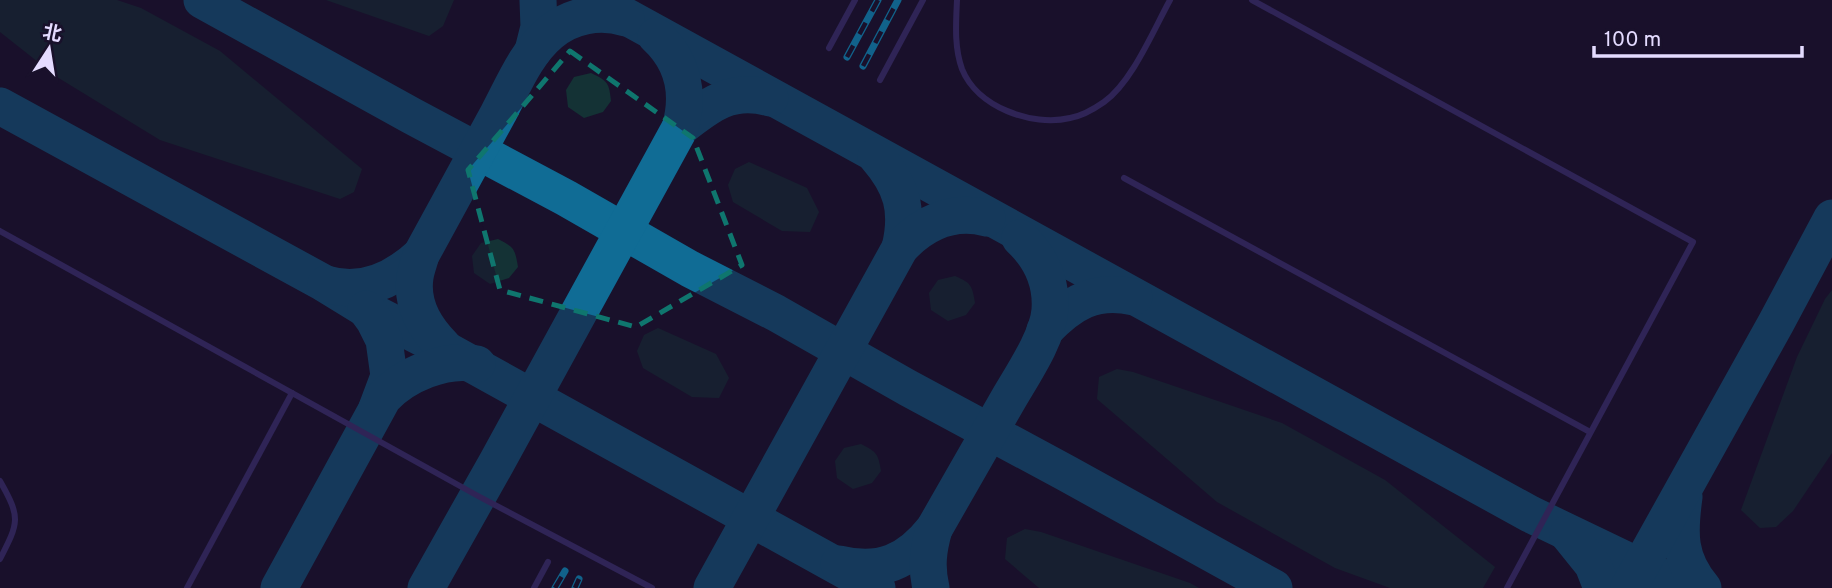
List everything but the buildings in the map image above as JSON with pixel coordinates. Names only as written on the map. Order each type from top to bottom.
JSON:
[{"type":"lane","points":[[829,48],[855,0]]},
{"type":"lane","points":[[880,80],[923,0]]},
{"type":"lane","points":[[957,0],[957,49],[963,71],[977,91],[993,105],[1013,114],[1047,120],[1070,119],[1105,102],[1129,73],[1170,0]]},
{"type":"lane","points":[[1252,0],[1693,242],[1507,588]]},
{"type":"lane","points":[[1124,178],[1590,432]]},
{"type":"lane","points":[[0,231],[490,502],[652,588]]},
{"type":"lane","points":[[187,588],[292,393]]},
{"type":"lane","points":[[0,481],[14,508],[16,519],[14,532],[0,559]]},
{"type":"lane","points":[[534,588],[548,562]]},
{"type":"highlighted area","points":[[570,51],[693,138],[742,265],[636,327],[500,290],[468,170]]},
{"type":"green space","points":[[0,0],[117,0],[141,8],[220,51],[362,169],[354,192],[340,199],[160,140],[57,77],[0,32]]},
{"type":"green space","points":[[326,0],[454,0],[443,26],[429,36]]},
{"type":"green space","points":[[591,73],[607,83],[611,101],[603,112],[584,118],[568,107],[566,90],[574,77]]},
{"type":"green space","points":[[749,162],[807,188],[819,212],[810,232],[782,231],[733,202],[728,185],[735,169]]},
{"type":"green space","points":[[498,239],[513,249],[518,267],[509,278],[490,284],[474,273],[472,256],[481,243]]},
{"type":"green space","points":[[955,276],[970,285],[975,303],[966,315],[948,321],[931,310],[929,293],[938,280]]},
{"type":"green space","points":[[1832,290],[1832,453],[1793,511],[1776,527],[1760,528],[1741,510],[1797,357]]},
{"type":"green space","points":[[658,328],[716,354],[729,378],[719,398],[692,397],[643,368],[637,351],[644,335]]},
{"type":"green space","points":[[1117,369],[1133,372],[1282,423],[1385,480],[1495,567],[1483,588],[1390,588],[1335,568],[1217,502],[1097,399],[1099,377]]},
{"type":"green space","points":[[861,444],[876,454],[881,471],[872,483],[853,489],[837,478],[835,461],[844,448]]},
{"type":"green space","points":[[1025,529],[1041,532],[1199,588],[1039,588],[1005,559],[1007,538]]},
{"type":"taxiway","points":[[202,0],[1274,588]]},
{"type":"taxiway","points":[[533,51],[539,27],[538,0]]},
{"type":"taxiway","points":[[596,0],[1530,514],[1684,588]]},
{"type":"taxiway","points":[[443,346],[430,331],[417,306],[414,287],[417,269],[421,255],[521,70],[541,41],[567,22],[596,14],[626,18]]},
{"type":"taxiway","points":[[426,588],[680,128],[684,103],[682,79],[673,56],[656,36]]},
{"type":"taxiway","points":[[680,128],[721,100],[744,95],[770,98]]},
{"type":"taxiway","points":[[0,106],[877,588]]},
{"type":"taxiway","points":[[876,156],[892,178],[901,199],[904,222],[900,248]]},
{"type":"taxiway","points":[[712,588],[900,248],[918,232],[939,220],[962,215],[987,218]]},
{"type":"taxiway","points":[[1629,587],[1832,218]]},
{"type":"taxiway","points":[[839,564],[867,567],[892,563],[914,550],[924,540],[934,529],[1028,367],[1045,332],[1050,299],[1047,279],[1039,261],[1020,238]]},
{"type":"taxiway","points":[[326,284],[352,288],[377,283],[400,272],[421,255]]},
{"type":"taxiway","points":[[1045,330],[1064,312],[1085,300],[1107,295],[1134,297]]},
{"type":"taxiway","points":[[366,309],[384,340],[389,376],[377,408]]},
{"type":"taxiway","points":[[279,588],[383,398],[402,382],[426,370],[452,363],[477,364]]},
{"type":"taxiway","points":[[1684,497],[1682,545],[1689,567],[1703,588]]},
{"type":"taxiway","points":[[931,588],[928,558],[934,529]]},
{"type":"taxiway","points":[[1568,534],[1593,565],[1602,588]]},
{"type":"railway","points":[[847,57],[878,0]]},
{"type":"railway","points":[[863,66],[898,0]]},
{"type":"railway","points":[[555,588],[565,571]]},
{"type":"railway","points":[[575,588],[579,579]]}]
